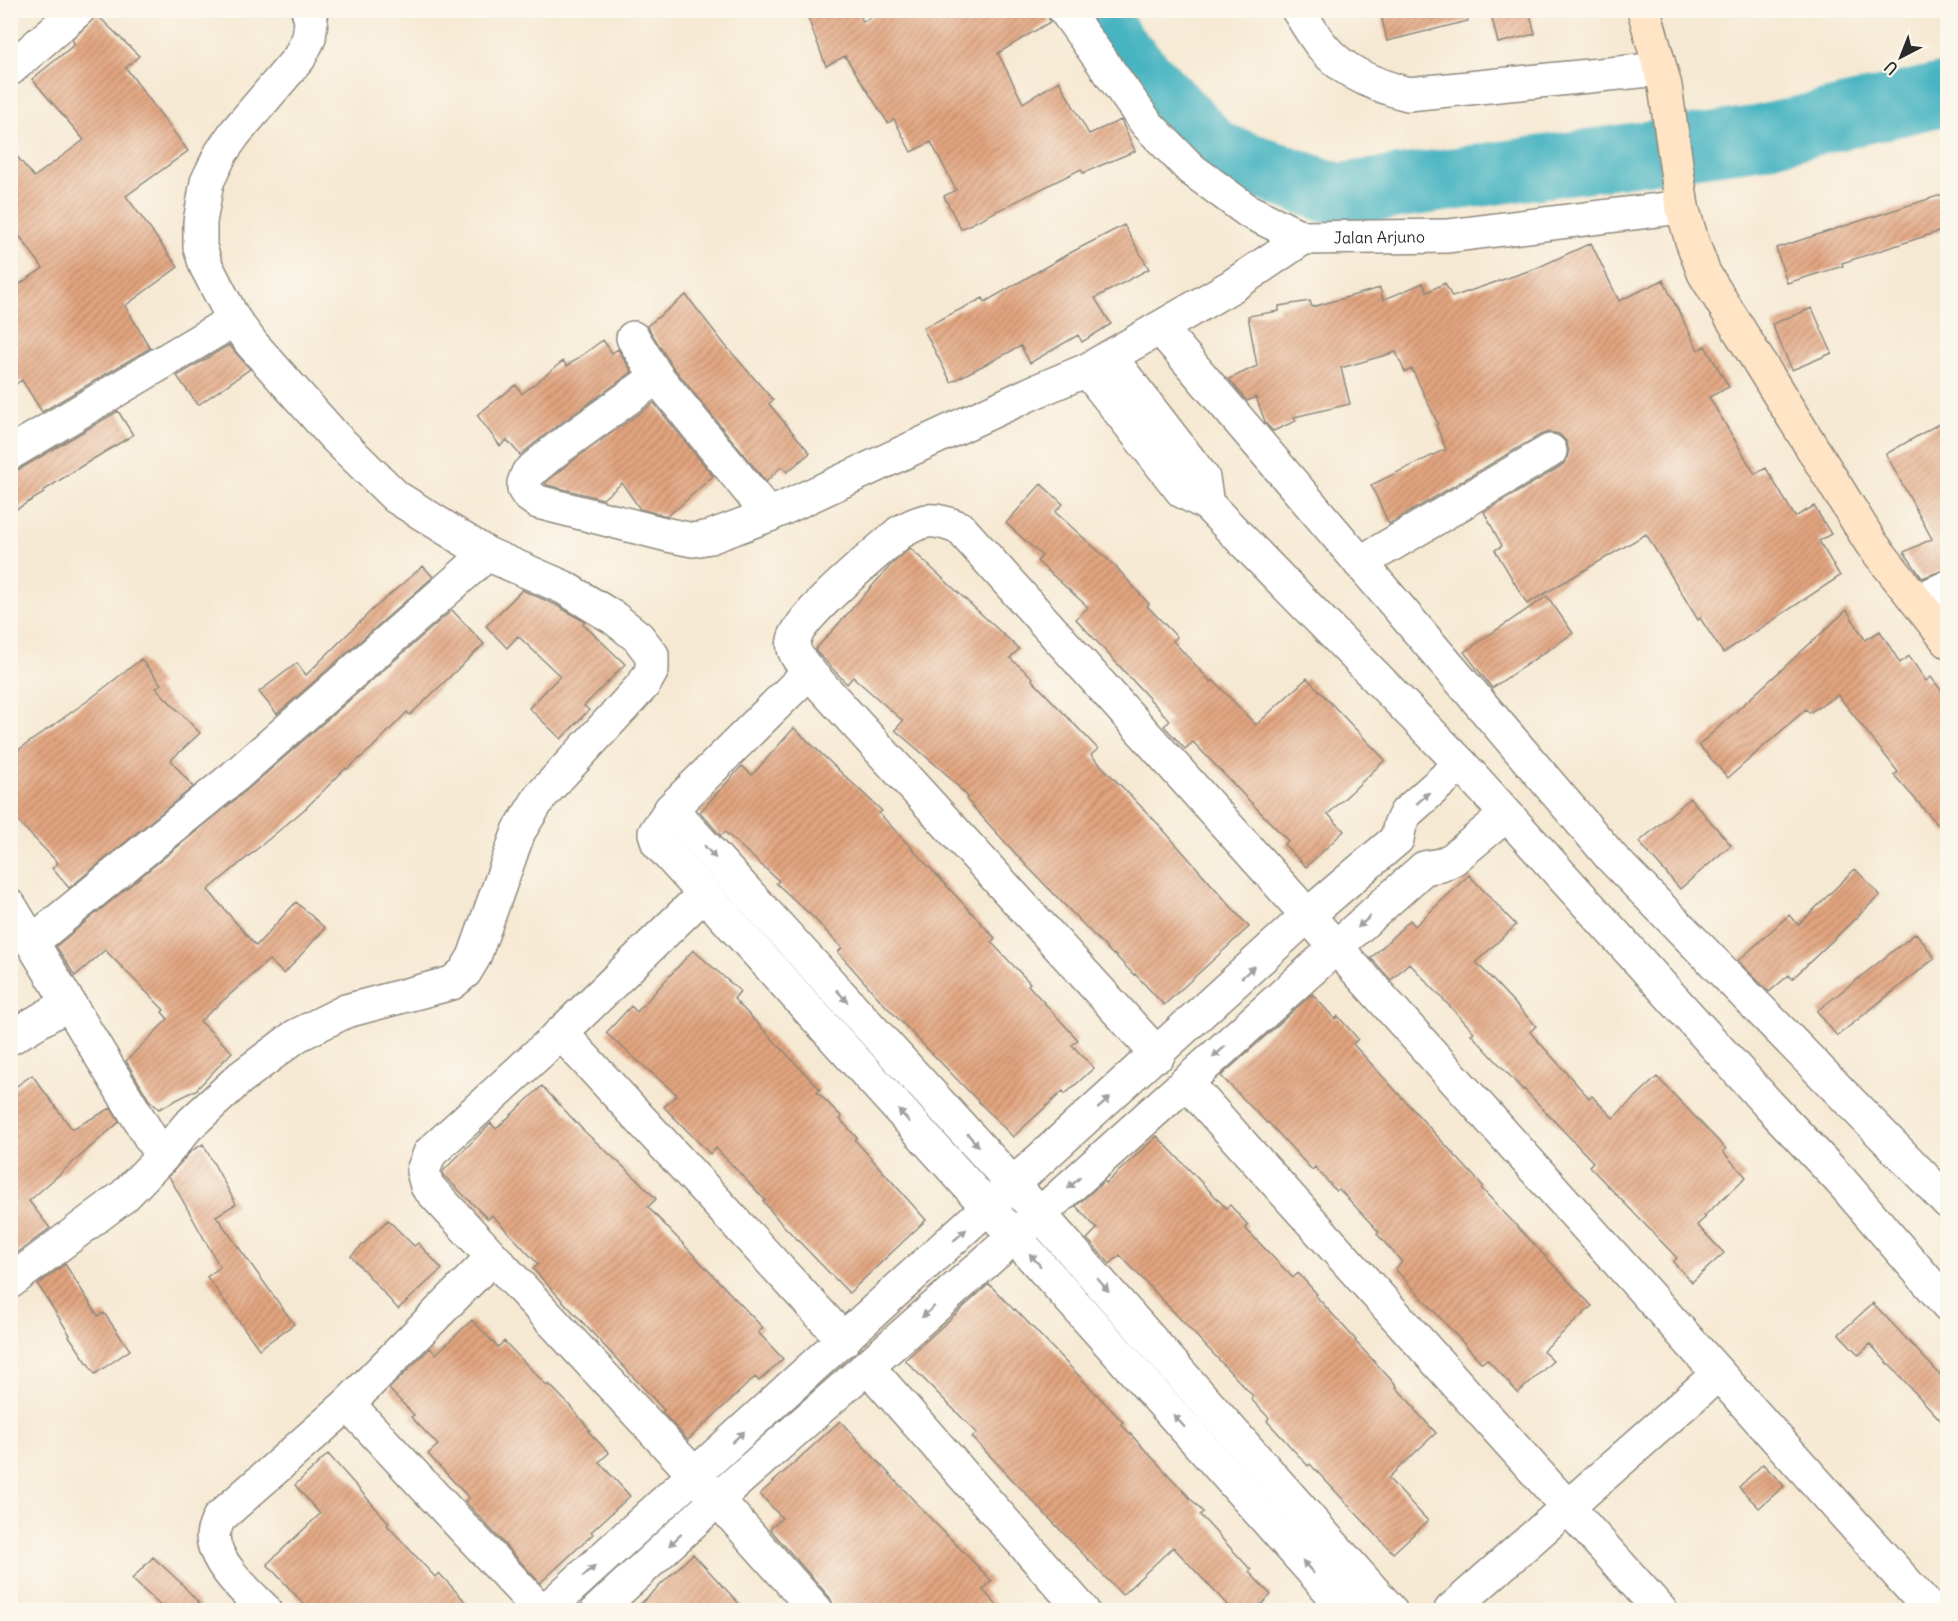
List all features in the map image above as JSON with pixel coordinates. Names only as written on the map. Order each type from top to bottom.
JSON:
[{"type":"street","points":[[10,69],[78,10]]},
{"type":"street","points":[[10,1282],[85,1228],[124,1196],[187,1127],[240,1078],[296,1036],[346,1011],[452,983],[465,972],[474,957],[519,831],[540,797],[644,684],[652,670],[652,655],[638,637],[614,618],[563,586],[487,554],[396,497],[334,436],[252,344],[234,320],[206,266],[200,247],[203,198],[207,182],[221,153],[235,133],[299,58],[309,38],[311,21],[308,10]]},
{"type":"street","points":[[1065,10],[1147,124],[1191,169],[1248,211],[1304,238]]},
{"type":"street","points":[[1298,10],[1324,48],[1352,72],[1381,87],[1408,94],[1663,78]]},
{"type":"street","points":[[1644,10],[1663,78],[1681,198],[1692,241],[1704,273],[1871,543],[1947,641]]},
{"type":"street","name":"Jalan Arjuno","points":[[1304,238],[1448,236],[1681,198]]},
{"type":"street","points":[[657,376],[528,473],[524,489],[528,495],[538,502],[693,540],[710,537],[769,515],[1098,364],[1232,286],[1304,238]]},
{"type":"street","points":[[10,453],[234,320]]},
{"type":"street","points":[[1161,329],[1612,858],[1947,1202]]},
{"type":"street","points":[[633,338],[657,376],[769,515]]},
{"type":"street","points":[[1098,364],[1203,478],[1207,504],[1461,764],[1841,1181],[1947,1305]]},
{"type":"street","points":[[1360,563],[1550,451]]},
{"type":"street","points":[[1158,1055],[809,672],[795,653],[793,641],[807,617],[899,533],[916,523],[939,520],[960,528],[1717,1374],[1931,1604]]},
{"type":"street","points":[[32,942],[235,777],[487,554]]},
{"type":"street","points":[[1917,601],[1947,587]]},
{"type":"street","points":[[809,672],[671,808],[655,833],[658,843],[1014,1236],[1347,1611]]},
{"type":"street","points":[[546,1611],[1013,1184],[1158,1055],[1308,915],[1397,839],[1406,813],[1461,764]]},
{"type":"street","points":[[671,808],[1040,1214],[1390,1611]]},
{"type":"street","points":[[598,1611],[718,1500],[1424,868],[1454,860],[1506,815]]},
{"type":"street","points":[[1397,839],[1424,868]]},
{"type":"street","points":[[703,895],[561,1034],[430,1154],[423,1171],[427,1186],[718,1500],[816,1611]]},
{"type":"street","points":[[10,906],[162,1157]]},
{"type":"street","points":[[10,1038],[69,1003]]},
{"type":"street","points":[[561,1034],[844,1340]]},
{"type":"street","points":[[1186,1082],[1660,1611]]},
{"type":"street","points":[[265,1611],[237,1582],[219,1555],[213,1536],[219,1518],[348,1404],[492,1258]]},
{"type":"street","points":[[867,1366],[1082,1611]]},
{"type":"street","points":[[1451,1611],[1717,1374]]},
{"type":"street","points":[[348,1404],[540,1611]]},
{"type":"building","points":[[805,10],[858,10],[863,22],[884,10],[1046,10],[1050,22],[998,53],[1023,103],[1059,81],[1089,134],[1121,120],[1135,151],[1083,173],[1081,169],[961,229],[944,196],[956,190],[931,142],[911,152],[894,119],[888,123],[845,56],[826,66]]},
{"type":"building","points":[[1380,10],[1467,10],[1468,21],[1387,41]]},
{"type":"building","points":[[1490,10],[1529,10],[1535,34],[1498,43]]},
{"type":"building","points":[[97,15],[139,56],[126,68],[188,151],[126,196],[178,267],[125,306],[150,348],[42,412],[22,380],[10,388],[10,291],[43,268],[10,223],[10,148],[34,177],[84,140],[32,79],[75,44],[72,40]]},
{"type":"building","points":[[1947,193],[1947,229],[1842,263],[1843,266],[1787,283],[1776,248]]},
{"type":"building","points":[[1124,225],[1149,269],[1095,298],[1111,324],[1082,342],[1078,335],[1030,363],[1021,346],[951,382],[923,328],[983,298],[985,302]]},
{"type":"building","points":[[1591,243],[1619,301],[1663,280],[1698,350],[1705,346],[1729,387],[1709,397],[1755,474],[1766,468],[1795,517],[1814,506],[1831,534],[1819,541],[1840,576],[1723,653],[1700,618],[1698,620],[1646,534],[1527,604],[1495,550],[1502,546],[1484,512],[1560,467],[1566,461],[1569,450],[1566,441],[1559,434],[1549,432],[1540,435],[1389,524],[1371,485],[1446,449],[1436,425],[1438,424],[1412,369],[1405,372],[1396,352],[1341,368],[1350,404],[1294,417],[1296,421],[1273,431],[1266,424],[1256,397],[1247,401],[1229,379],[1257,366],[1248,316],[1279,311],[1279,306],[1310,301],[1312,307],[1380,288],[1383,300],[1423,283],[1427,292],[1445,283],[1452,297],[1537,268]]},
{"type":"building","points":[[686,295],[725,345],[773,400],[769,404],[810,453],[787,472],[782,466],[766,482],[672,366],[647,326]]},
{"type":"building","points":[[1812,308],[1832,353],[1792,370],[1772,324]]},
{"type":"building","points":[[603,340],[612,353],[618,349],[632,372],[520,455],[507,440],[500,446],[477,415],[516,385],[522,394],[563,361],[567,366]]},
{"type":"building","points":[[229,345],[250,369],[198,405],[177,376]]},
{"type":"building","points":[[654,403],[713,476],[667,516],[640,509],[622,483],[603,499],[545,483],[568,464]]},
{"type":"building","points":[[118,411],[133,435],[10,513],[10,472],[20,469]]},
{"type":"building","points":[[1947,419],[1947,569],[1922,578],[1904,552],[1932,539],[1886,454]]},
{"type":"building","points":[[1041,484],[1063,504],[1055,512],[1116,567],[1149,604],[1147,606],[1177,637],[1173,641],[1256,725],[1307,678],[1385,760],[1328,814],[1344,831],[1306,867],[1284,844],[1288,841],[1193,742],[1185,749],[1164,726],[1170,721],[1076,619],[1088,607],[1037,561],[1042,556],[1006,523]]},
{"type":"building","points":[[910,548],[1019,649],[1010,658],[1033,678],[1032,680],[1098,749],[1091,755],[1159,825],[1249,927],[1164,1005],[1024,863],[945,773],[895,730],[903,721],[853,677],[847,684],[815,650],[891,565]]},
{"type":"building","points":[[423,566],[433,577],[277,714],[259,692],[297,663],[306,675],[373,609]]},
{"type":"building","points":[[522,590],[554,604],[585,622],[583,624],[625,664],[584,706],[589,710],[561,739],[529,708],[560,676],[518,636],[507,648],[486,626]]},
{"type":"building","points":[[1547,596],[1573,633],[1492,688],[1464,652]]},
{"type":"building","points":[[452,610],[484,644],[410,715],[407,712],[372,748],[346,768],[306,808],[208,890],[256,946],[296,902],[325,928],[284,974],[269,960],[200,1021],[232,1052],[196,1090],[159,1109],[149,1100],[126,1061],[168,1019],[162,1012],[164,1010],[105,950],[75,976],[56,946],[247,790]]},
{"type":"building","points":[[1847,610],[1865,640],[1880,631],[1900,663],[1909,656],[1926,681],[1931,677],[1947,698],[1947,835],[1894,775],[1898,772],[1838,695],[1809,713],[1806,709],[1728,778],[1699,745]]},
{"type":"building","points":[[141,659],[161,684],[156,688],[200,733],[171,760],[193,787],[69,888],[52,868],[58,863],[10,813],[10,756]]},
{"type":"building","points":[[794,728],[882,811],[879,813],[995,938],[991,942],[1030,983],[1028,985],[1078,1040],[1072,1045],[1094,1068],[1065,1094],[1063,1091],[1013,1137],[882,1002],[838,952],[842,948],[776,883],[779,881],[725,832],[721,836],[700,812],[742,766],[752,775]]},
{"type":"building","points":[[1690,798],[1731,845],[1680,889],[1639,842]]},
{"type":"building","points":[[1855,869],[1880,895],[1792,979],[1789,975],[1769,992],[1738,961],[1789,915],[1798,925]]},
{"type":"building","points":[[1469,875],[1516,925],[1476,962],[1536,1026],[1530,1032],[1589,1098],[1592,1096],[1613,1118],[1657,1077],[1726,1149],[1723,1152],[1746,1177],[1697,1225],[1724,1253],[1692,1282],[1673,1262],[1677,1258],[1589,1166],[1593,1162],[1471,1034],[1474,1032],[1409,963],[1391,980],[1371,958],[1410,920],[1415,926]]},
{"type":"building","points":[[1916,933],[1935,958],[1837,1036],[1817,1011]]},
{"type":"building","points":[[693,950],[740,991],[734,999],[820,1089],[817,1092],[842,1117],[840,1119],[857,1138],[855,1140],[926,1220],[849,1293],[780,1222],[763,1201],[765,1200],[716,1148],[710,1154],[664,1107],[677,1095],[606,1033],[631,1006],[637,1012]]},
{"type":"building","points":[[1312,994],[1335,1019],[1338,1016],[1358,1039],[1353,1044],[1483,1186],[1481,1188],[1592,1306],[1543,1351],[1553,1361],[1518,1393],[1487,1359],[1482,1363],[1395,1269],[1402,1262],[1377,1234],[1379,1232],[1339,1189],[1336,1191],[1315,1167],[1312,1170],[1221,1076]]},
{"type":"building","points":[[32,1075],[72,1129],[111,1108],[119,1122],[29,1201],[50,1228],[17,1253],[10,1242],[10,1091]]},
{"type":"building","points":[[542,1086],[584,1131],[656,1199],[648,1207],[763,1328],[758,1332],[783,1359],[759,1381],[755,1377],[688,1440],[662,1412],[664,1410],[533,1269],[538,1264],[492,1215],[488,1219],[443,1175],[444,1170],[491,1123],[496,1129]]},
{"type":"building","points":[[1157,1136],[1226,1208],[1230,1205],[1248,1225],[1245,1228],[1293,1278],[1298,1273],[1436,1433],[1388,1478],[1428,1521],[1393,1553],[1310,1464],[1308,1466],[1267,1421],[1269,1418],[1251,1399],[1253,1396],[1120,1255],[1110,1264],[1087,1239],[1097,1229],[1076,1206],[1104,1181],[1106,1183]]},
{"type":"building","points":[[203,1144],[236,1204],[216,1216],[294,1324],[259,1349],[207,1277],[220,1267],[169,1176],[191,1151]]},
{"type":"building","points":[[388,1220],[414,1246],[418,1243],[442,1269],[398,1309],[351,1256]]},
{"type":"building","points":[[65,1264],[98,1316],[104,1313],[130,1350],[95,1374],[38,1285]]},
{"type":"building","points":[[989,1284],[1123,1422],[1121,1424],[1203,1512],[1200,1515],[1251,1570],[1249,1572],[1271,1595],[1254,1611],[1233,1611],[1173,1547],[1122,1595],[972,1437],[977,1433],[905,1360]]},
{"type":"building","points":[[1873,1303],[1947,1382],[1947,1427],[1870,1344],[1859,1355],[1839,1334]]},
{"type":"building","points":[[472,1320],[498,1347],[504,1341],[547,1386],[549,1384],[571,1407],[590,1430],[588,1431],[609,1453],[599,1462],[630,1496],[540,1583],[465,1501],[469,1498],[428,1454],[438,1445],[411,1417],[414,1415],[389,1389],[430,1348],[436,1354]]},
{"type":"building","points":[[840,1421],[992,1581],[983,1590],[1002,1611],[837,1611],[830,1598],[770,1529],[782,1518],[760,1494]]},
{"type":"building","points":[[328,1454],[389,1523],[387,1525],[435,1577],[439,1573],[474,1611],[310,1611],[267,1564],[320,1514],[295,1485]]},
{"type":"building","points":[[1763,1464],[1784,1486],[1759,1508],[1739,1487]]},
{"type":"building","points":[[693,1554],[746,1611],[633,1611]]},
{"type":"building","points":[[153,1557],[206,1611],[166,1611],[132,1579]]},
{"type":"waterway","points":[[1093,10],[1114,45],[1215,152],[1338,195],[1759,137],[1948,93]]}]
